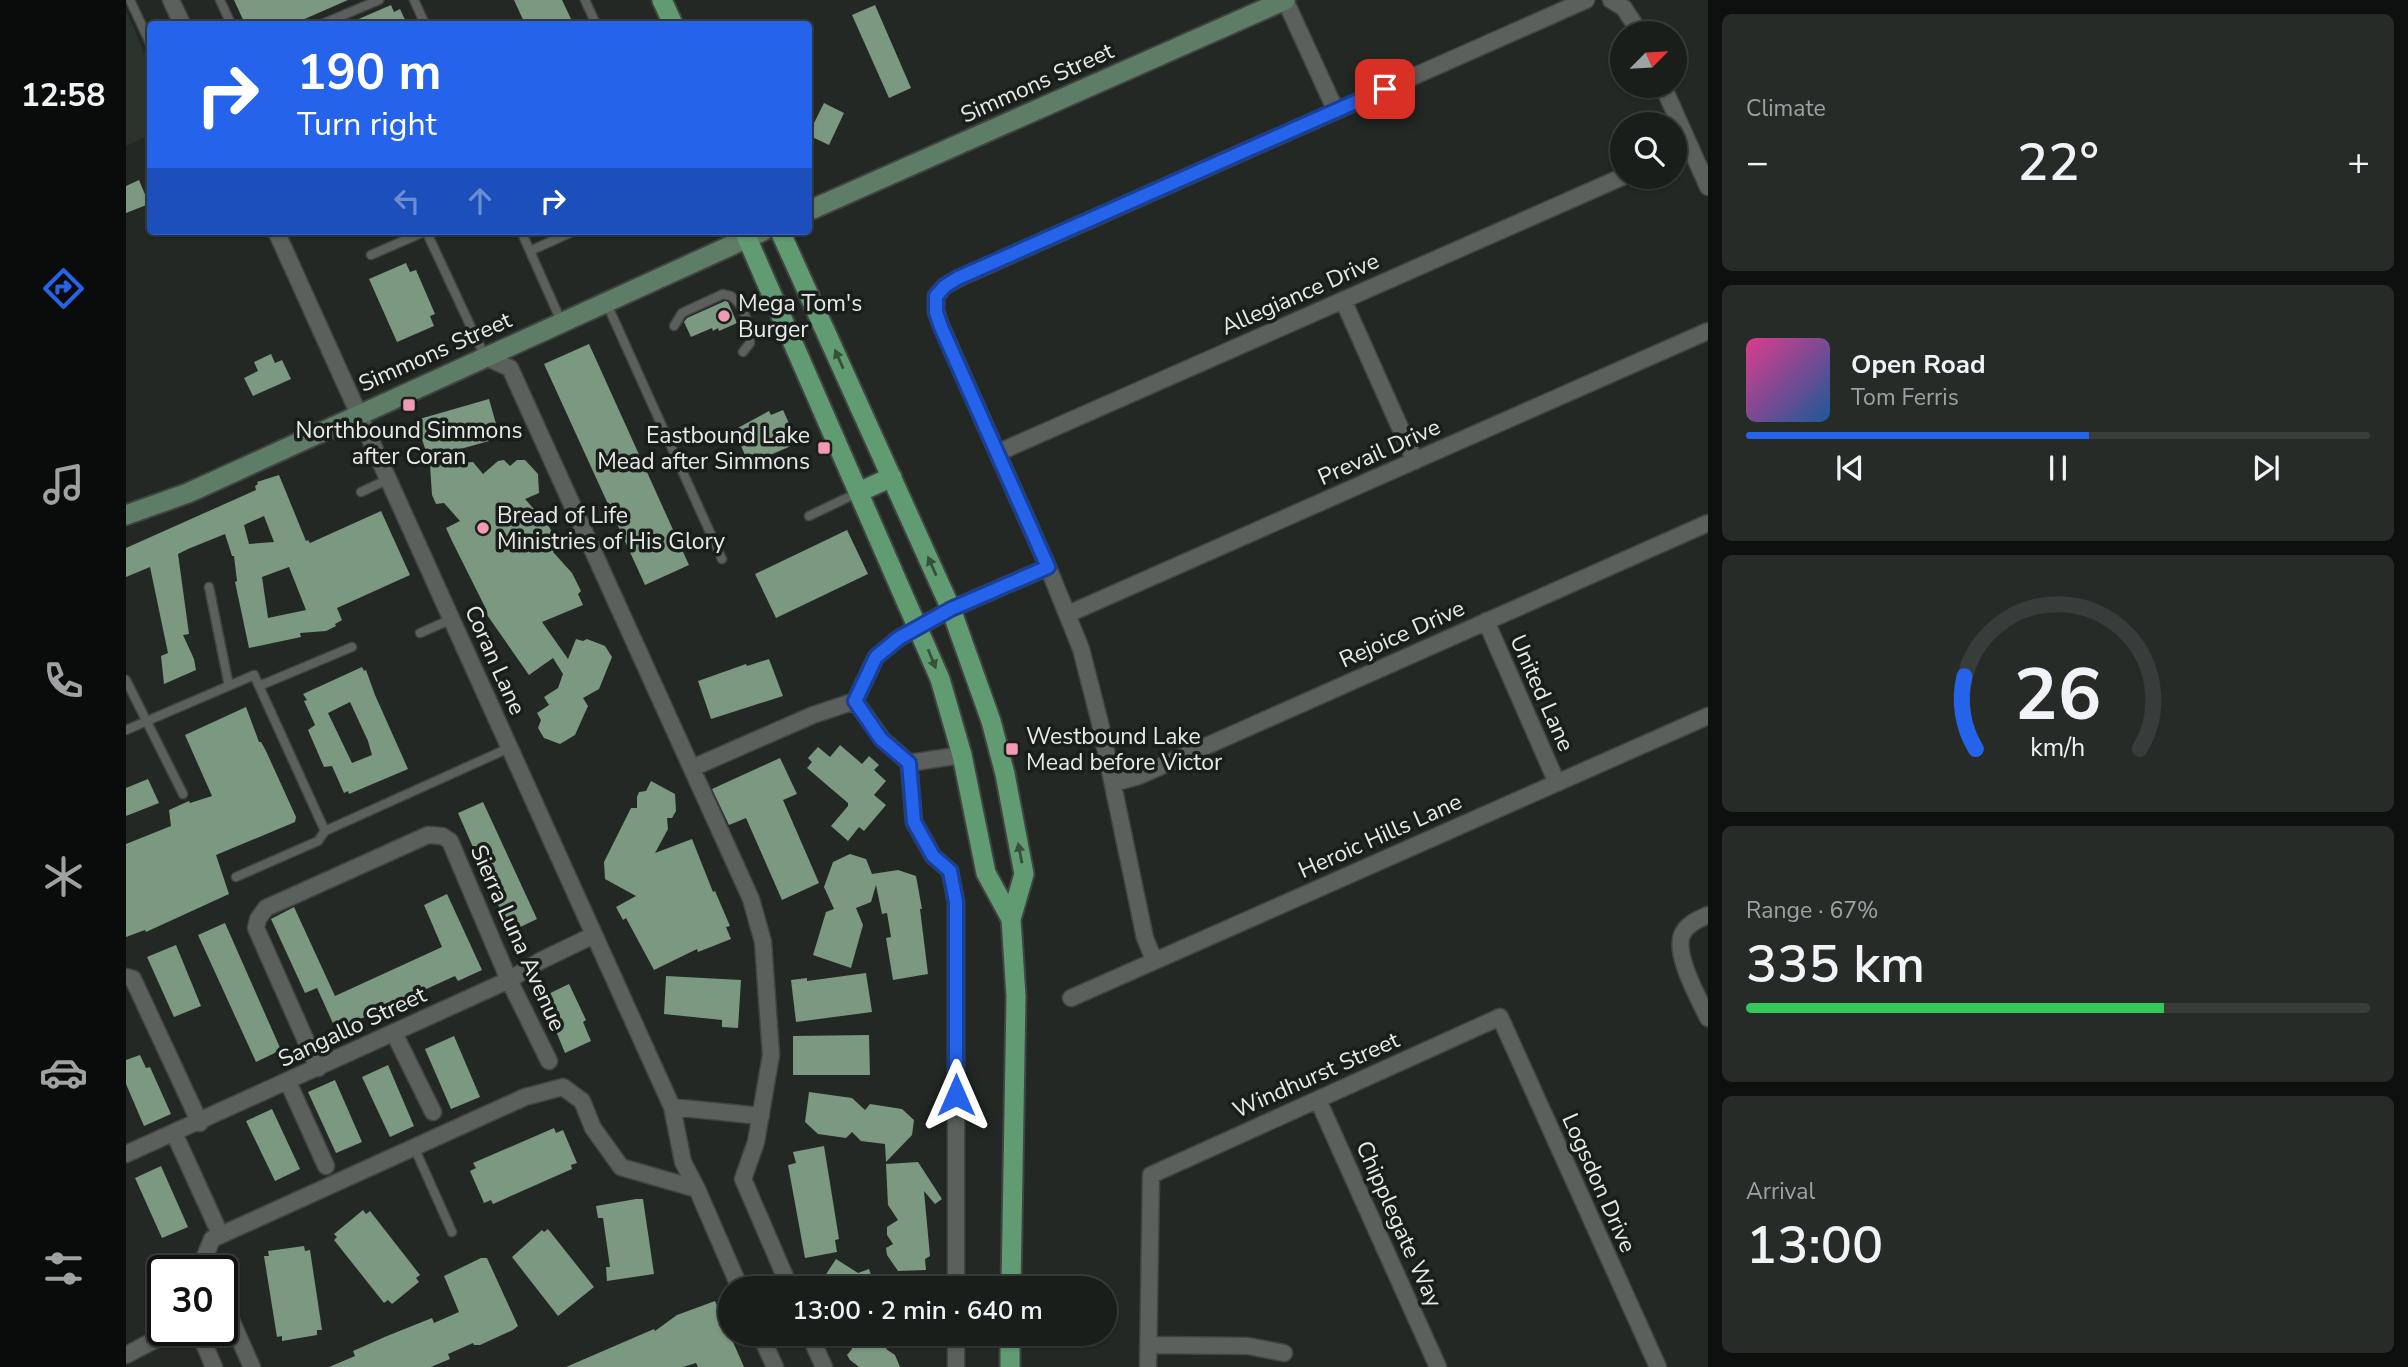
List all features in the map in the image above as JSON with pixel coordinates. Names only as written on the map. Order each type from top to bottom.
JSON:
[{"type":"main road","points":[[662,0],[672,21]]},
{"type":"main road","name":"Simmons Street","points":[[812,209],[1285,0]]},
{"type":"main road","name":"Simmons Street","points":[[126,514],[188,493],[747,235]]},
{"type":"main road","points":[[752,235],[919,628],[951,713],[986,873],[1011,919]]},
{"type":"main road","points":[[782,235],[951,609],[991,721],[1005,775],[1024,874],[1011,919],[1016,996],[1011,1276]]},
{"type":"main road","points":[[859,492],[892,477]]},
{"type":"main road","points":[[1010,1346],[1010,1367]]},
{"type":"street","points":[[171,0],[181,21]]},
{"type":"street","points":[[1285,0],[1336,111]]},
{"type":"street","points":[[1154,960],[1145,937],[1091,686],[1068,614],[941,327],[936,312],[936,296],[958,278],[1586,0]]},
{"type":"street","points":[[1611,0],[1624,8],[1632,21]]},
{"type":"street","points":[[1687,157],[1708,187]]},
{"type":"street","name":"Allegiance Drive","points":[[997,453],[1610,182]]},
{"type":"street","name":"Coran Lane","points":[[278,235],[672,1107],[683,1162],[735,1276]]},
{"type":"street","points":[[1343,300],[1415,461]]},
{"type":"street","name":"Prevail Drive","points":[[1068,614],[1708,331]]},
{"type":"street","points":[[485,357],[510,368],[751,898],[763,942],[771,1055],[756,1142],[743,1179],[785,1276]]},
{"type":"street","name":"Rejoice Drive","points":[[1113,783],[1139,776],[1708,523]]},
{"type":"street","points":[[692,768],[813,715],[855,701],[876,657],[899,638],[951,609],[1048,567]]},
{"type":"street","name":"United Lane","points":[[1486,621],[1558,783]]},
{"type":"street","points":[[855,701],[881,739],[909,763],[914,822],[933,856],[950,871],[956,902],[956,1276]]},
{"type":"street","name":"Heroic Hills Lane","points":[[1071,998],[1708,716]]},
{"type":"street","points":[[909,763],[962,755]]},
{"type":"street","name":"Sierra Luna Avenue","points":[[318,1068],[256,928],[258,919],[266,908],[428,835],[442,836],[450,841],[509,980],[549,1061]]},
{"type":"street","points":[[1708,915],[1691,924],[1681,936],[1685,966],[1708,1018]]},
{"type":"street","name":"Sangallo Street","points":[[126,1154],[200,1123],[509,980],[594,935]]},
{"type":"street","points":[[130,978],[200,1123]]},
{"type":"street","name":"Windhurst Street","points":[[1149,1345],[1151,1175],[1500,1017]]},
{"type":"street","name":"Logsdon Drive","points":[[1500,1017],[1658,1367]]},
{"type":"street","points":[[394,1033],[433,1112]]},
{"type":"street","points":[[288,1082],[326,1166]]},
{"type":"street","points":[[206,1255],[212,1239],[525,1097],[563,1087],[582,1101],[593,1128],[621,1167],[696,1189]]},
{"type":"street","name":"Chipplegate Way","points":[[1318,1100],[1438,1367]]},
{"type":"street","points":[[672,1107],[761,1116]]},
{"type":"street","points":[[174,1133],[216,1224]]},
{"type":"street","points":[[126,1355],[174,1333],[190,1332],[202,1340],[214,1367]]},
{"type":"street","points":[[238,1336],[252,1367]]},
{"type":"street","points":[[1148,1367],[1149,1345],[1248,1346],[1284,1353]]},
{"type":"street","points":[[765,1346],[775,1367]]},
{"type":"street","points":[[814,1346],[824,1367]]},
{"type":"street","points":[[956,1346],[956,1367]]},
{"type":"lane","points":[[130,0],[147,37]]},
{"type":"lane","points":[[220,0],[230,21]]},
{"type":"lane","points":[[329,21],[379,0]]},
{"type":"lane","points":[[414,0],[424,21]]},
{"type":"lane","points":[[585,0],[595,21]]},
{"type":"lane","points":[[371,255],[417,235]]},
{"type":"lane","points":[[428,235],[485,357]]},
{"type":"lane","points":[[523,235],[562,322]]},
{"type":"lane","points":[[530,251],[565,235]]},
{"type":"lane","points":[[674,326],[682,313],[723,294],[731,296],[742,308],[748,322],[750,343],[743,352]]},
{"type":"lane","points":[[606,302],[722,559]]},
{"type":"lane","points":[[361,492],[389,479]]},
{"type":"lane","points":[[809,516],[859,492]]},
{"type":"lane","points":[[209,587],[229,686]]},
{"type":"lane","points":[[420,633],[452,619]]},
{"type":"lane","points":[[259,686],[352,647]]},
{"type":"lane","points":[[126,730],[254,675],[325,831]]},
{"type":"lane","points":[[126,680],[183,794]]},
{"type":"lane","points":[[236,877],[318,841],[325,831],[509,748]]},
{"type":"lane","points":[[414,1147],[452,1233]]},
{"type":"shaded area","points":[[126,11],[147,59],[147,136],[126,146]]},
{"type":"building","points":[[234,0],[348,0],[300,21],[244,21]]},
{"type":"building","points":[[514,0],[562,0],[572,21],[524,21]]},
{"type":"building","points":[[391,5],[394,12],[400,9],[406,21],[354,21]]},
{"type":"building","points":[[875,5],[911,88],[889,98],[852,15]]},
{"type":"building","points":[[824,103],[844,113],[829,145],[812,137],[812,127]]},
{"type":"building","points":[[139,180],[147,205],[126,213],[126,186]]},
{"type":"building","points":[[406,263],[410,272],[416,270],[435,314],[430,316],[434,326],[397,342],[369,279]]},
{"type":"building","points":[[728,302],[737,323],[719,331],[718,328],[713,331],[712,328],[691,337],[684,322],[687,318]]},
{"type":"building","points":[[589,344],[689,565],[645,585],[544,364]]},
{"type":"building","points":[[271,354],[275,363],[282,360],[291,379],[253,396],[244,378],[258,371],[254,362]]},
{"type":"building","points":[[489,399],[500,438],[428,458],[416,420]]},
{"type":"building","points":[[783,410],[798,443],[749,464],[734,430],[769,411],[771,415]]},
{"type":"building","points":[[504,460],[510,466],[517,460],[525,460],[538,474],[539,493],[525,499],[548,525],[560,546],[553,552],[572,573],[581,591],[578,594],[583,605],[542,622],[568,659],[576,639],[587,639],[605,646],[612,657],[599,689],[583,698],[588,706],[575,735],[560,744],[544,738],[538,728],[541,720],[537,713],[549,705],[544,697],[558,688],[563,674],[553,658],[529,675],[485,612],[487,611],[446,528],[460,521],[444,503],[436,504],[432,495],[430,465],[473,462],[483,474],[498,461]]},
{"type":"building","points":[[279,475],[306,541],[310,543],[381,511],[410,575],[337,608],[342,620],[326,631],[300,633],[301,637],[249,648],[235,582],[234,556],[225,534],[188,549],[178,554],[189,634],[183,635],[196,670],[164,684],[161,656],[168,653],[150,567],[126,577],[126,548],[256,490],[257,482]],"holes":[[[264,516],[274,542],[249,544],[244,525]],[[289,567],[306,610],[268,618],[262,577]]]},
{"type":"building","points":[[847,530],[868,574],[776,618],[755,574]]},
{"type":"building","points":[[769,659],[783,696],[711,719],[698,681]]},
{"type":"building","points":[[362,667],[366,670],[408,769],[349,794],[348,791],[344,793],[332,766],[324,767],[308,730],[315,725],[303,694]],"holes":[[[350,702],[372,755],[352,763],[328,713]]]},
{"type":"building","points":[[246,707],[259,742],[266,751],[296,817],[295,822],[216,855],[229,894],[146,932],[145,930],[126,937],[126,844],[171,826],[169,810],[189,801],[190,803],[212,796],[185,735]]},
{"type":"building","points":[[840,745],[862,764],[869,756],[879,765],[874,770],[886,781],[874,795],[886,805],[864,831],[859,827],[848,841],[831,826],[848,803],[807,768],[812,762],[808,758],[818,747],[830,757]]},
{"type":"building","points":[[780,758],[797,794],[783,800],[819,883],[782,900],[746,818],[729,825],[712,789]]},
{"type":"building","points":[[148,779],[159,803],[126,816],[126,788]]},
{"type":"building","points":[[651,781],[675,794],[676,811],[672,818],[667,818],[668,829],[655,853],[692,839],[730,926],[726,927],[731,939],[698,952],[697,949],[654,970],[626,918],[623,920],[616,907],[636,896],[605,879],[604,862],[631,808],[637,808],[639,792],[646,791]]},
{"type":"building","points":[[483,802],[537,919],[510,932],[458,813]]},
{"type":"building","points":[[850,854],[866,859],[872,874],[898,870],[916,876],[928,974],[893,980],[886,938],[891,937],[887,913],[882,914],[876,885],[871,902],[856,908],[863,925],[851,968],[813,955],[826,912],[834,909],[824,887],[833,862]]},
{"type":"building","points":[[447,894],[482,970],[458,981],[455,976],[336,1030],[317,988],[305,993],[271,919],[294,907],[335,996],[442,947],[424,905]]},
{"type":"building","points":[[225,923],[281,1050],[256,1062],[198,935]]},
{"type":"building","points":[[176,945],[201,1006],[174,1017],[147,957]]},
{"type":"building","points":[[866,973],[872,1012],[796,1022],[791,980],[807,978],[807,981]]},
{"type":"building","points":[[666,976],[741,980],[738,1028],[722,1027],[722,1020],[664,1014]]},
{"type":"building","points":[[569,984],[586,1020],[583,1022],[591,1041],[565,1053],[542,997]]},
{"type":"building","points":[[869,1035],[870,1075],[793,1075],[793,1036]]},
{"type":"building","points":[[454,1036],[480,1097],[451,1109],[425,1049]]},
{"type":"building","points":[[140,1055],[146,1068],[150,1067],[171,1114],[144,1126],[126,1084],[126,1060]]},
{"type":"building","points":[[388,1065],[414,1126],[390,1137],[362,1077]]},
{"type":"building","points":[[335,1080],[362,1142],[336,1153],[308,1092]]},
{"type":"building","points":[[809,1092],[852,1098],[865,1110],[870,1104],[902,1109],[914,1120],[912,1135],[886,1162],[885,1144],[861,1141],[852,1132],[846,1138],[818,1134],[805,1122]]},
{"type":"building","points":[[272,1109],[300,1169],[275,1181],[246,1121]]},
{"type":"building","points":[[554,1128],[556,1133],[563,1130],[577,1163],[571,1165],[572,1169],[493,1204],[491,1200],[484,1203],[470,1171],[476,1168],[473,1163]]},
{"type":"building","points":[[824,1146],[839,1239],[835,1240],[837,1252],[805,1258],[788,1165],[796,1163],[793,1152]]},
{"type":"building","points":[[918,1162],[942,1199],[935,1204],[924,1191],[930,1256],[925,1259],[926,1270],[898,1271],[887,1255],[886,1248],[893,1244],[887,1235],[887,1227],[898,1220],[888,1205],[886,1164]]},
{"type":"building","points":[[161,1166],[188,1227],[162,1238],[135,1178]]},
{"type":"building","points":[[643,1199],[654,1274],[607,1281],[606,1267],[610,1267],[603,1218],[598,1218],[596,1206]]},
{"type":"building","points":[[363,1210],[366,1214],[370,1211],[420,1275],[416,1278],[419,1282],[392,1304],[388,1300],[384,1303],[334,1240],[337,1237],[334,1234]]},
{"type":"building","points":[[548,1229],[594,1287],[558,1316],[512,1257],[542,1230],[544,1232]]},
{"type":"building","points":[[304,1246],[305,1251],[310,1250],[322,1330],[317,1330],[317,1335],[282,1341],[282,1336],[277,1337],[264,1256],[269,1256],[268,1251]]},
{"type":"building","points":[[481,1258],[487,1258],[518,1326],[513,1330],[480,1345],[473,1343],[448,1354],[450,1359],[431,1367],[329,1367],[355,1356],[353,1351],[387,1336],[432,1318],[434,1323],[459,1312],[444,1276]]},
{"type":"building","points":[[836,1259],[858,1273],[869,1269],[871,1276],[825,1276]]},
{"type":"building","points":[[715,1301],[718,1308],[718,1346],[735,1346],[744,1367],[698,1367],[696,1363],[683,1367],[566,1367],[654,1329],[655,1331],[677,1315]]},
{"type":"building","points":[[850,1346],[888,1346],[886,1349],[895,1355],[900,1367],[859,1367],[847,1355],[852,1349]]},
{"type":"place","name":"Mega Tom's Burger","points":[[724,316]]},
{"type":"place","name":"Northbound Simmons after Coran","points":[[409,405]]},
{"type":"place","name":"Eastbound Lake Mead after Simmons","points":[[824,448]]},
{"type":"place","name":"Bread of Life Ministries of His Glory","points":[[483,528]]},
{"type":"place","name":"Westbound Lake Mead before Victor","points":[[1012,749]]},
{"type":"route","points":[[956,1095],[956,902],[950,871],[933,856],[914,822],[909,763],[881,739],[855,701],[876,657],[899,638],[951,609],[1048,567],[941,327],[936,312],[936,296],[958,278],[1385,89]]}]
